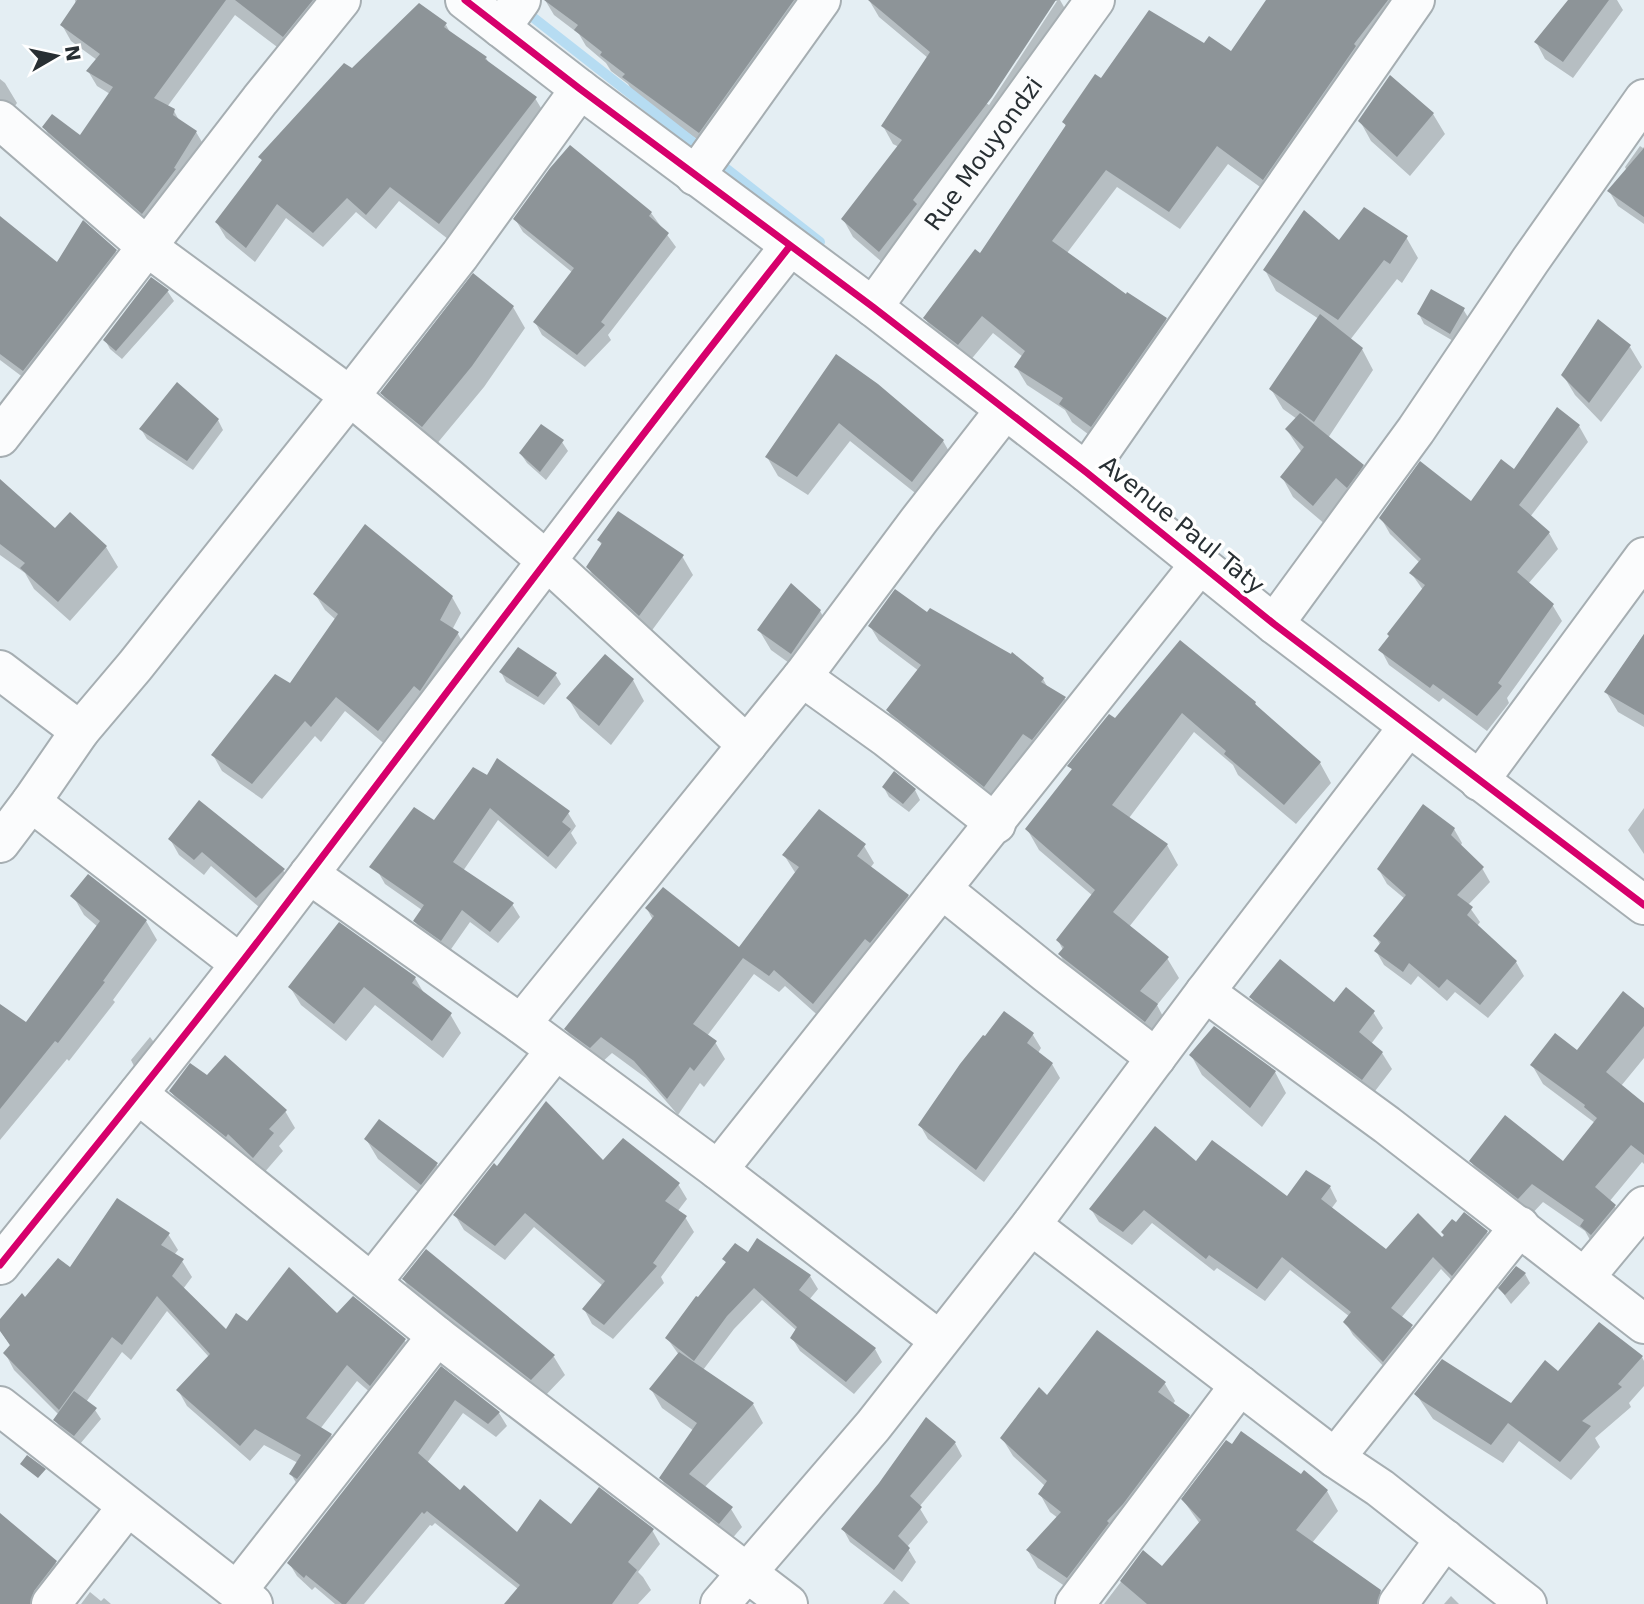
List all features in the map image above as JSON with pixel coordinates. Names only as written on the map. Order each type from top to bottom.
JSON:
[{"type":"street","points":[[0,436],[341,0]]},
{"type":"street","name":"Avenue Paul Taty","points":[[465,0],[511,14],[580,89],[873,307],[1086,472],[1274,624],[1644,905]]},
{"type":"street","points":[[695,176],[821,0]]},
{"type":"street","name":"Rue Mouyondzi","points":[[873,307],[1095,0]]},
{"type":"street","points":[[1086,472],[1415,0]]},
{"type":"street","points":[[0,843],[80,731],[135,666],[460,255],[580,89]]},
{"type":"street","points":[[1274,624],[1416,430],[1644,99]]},
{"type":"street","points":[[0,120],[146,246],[350,396],[547,561],[747,745]]},
{"type":"street","points":[[0,1265],[138,1094],[309,874],[658,413],[790,246]]},
{"type":"street","points":[[521,1024],[802,677],[1005,410]]},
{"type":"street","points":[[1479,781],[1644,557]]},
{"type":"street","points":[[718,1170],[996,824],[1200,564]]},
{"type":"street","points":[[0,670],[80,731]]},
{"type":"street","points":[[802,677],[887,738],[996,824]]},
{"type":"street","points":[[720,1604],[873,1426],[1031,1225],[1408,727]]},
{"type":"street","points":[[31,802],[239,963]]},
{"type":"street","points":[[309,874],[521,1024],[718,1170],[939,1340]]},
{"type":"street","points":[[942,889],[1156,1058]]},
{"type":"street","points":[[1205,992],[1387,1125],[1644,1324]]},
{"type":"street","points":[[372,1282],[555,1051]]},
{"type":"street","points":[[138,1094],[438,1336],[788,1604]]},
{"type":"street","points":[[1585,1277],[1644,1206]]},
{"type":"street","points":[[1031,1225],[1335,1458],[1380,1488],[1527,1604]]},
{"type":"street","points":[[1335,1458],[1520,1226]]},
{"type":"street","points":[[0,1406],[245,1597],[438,1336]]},
{"type":"street","points":[[1075,1604],[1240,1385]]},
{"type":"street","points":[[51,1604],[127,1507]]},
{"type":"street","points":[[1398,1604],[1445,1539]]},
{"type":"building","points":[[77,0],[226,0],[154,98],[175,109],[173,115],[197,131],[174,168],[176,169],[142,214],[42,127],[52,114],[80,135],[113,87],[86,71],[100,54],[60,25]]},
{"type":"building","points":[[235,0],[313,0],[283,37]]},
{"type":"building","points":[[544,0],[794,0],[699,133],[622,77],[625,74],[574,30],[578,25]]},
{"type":"building","points":[[868,0],[1056,0],[992,97],[913,200],[917,204],[879,252],[841,219],[902,140],[881,126],[930,52]]},
{"type":"building","points":[[1266,0],[1388,0],[1354,44],[1356,46],[1263,180],[1217,146],[1169,212],[1106,170],[1052,241],[1126,294],[1127,292],[1167,318],[1091,427],[1059,404],[1063,398],[1014,367],[1025,351],[982,316],[958,345],[923,318],[975,249],[980,253],[1066,125],[1062,122],[1095,74],[1101,78],[1149,10],[1204,43],[1209,36],[1231,51]]},
{"type":"building","points":[[1568,0],[1609,0],[1563,62],[1534,42]]},
{"type":"building","points":[[419,3],[447,23],[444,27],[537,97],[439,224],[390,187],[366,215],[347,198],[313,233],[277,204],[246,248],[215,222],[262,160],[258,157],[344,63],[352,68]]},
{"type":"building","points":[[1390,75],[1434,113],[1397,157],[1358,121]]},
{"type":"building","points":[[570,145],[652,212],[649,216],[669,233],[601,322],[605,325],[577,355],[533,322],[574,268],[513,219]]},
{"type":"building","points":[[1644,148],[1644,217],[1607,191]]},
{"type":"building","points":[[1364,207],[1408,236],[1390,264],[1384,260],[1338,320],[1263,270],[1304,210],[1339,240]]},
{"type":"building","points":[[0,216],[57,262],[83,220],[117,250],[23,371],[0,354]]},
{"type":"building","points":[[473,273],[514,306],[472,366],[422,427],[380,393]]},
{"type":"building","points":[[151,277],[169,290],[116,351],[103,340]]},
{"type":"building","points":[[1431,289],[1465,308],[1450,334],[1417,314]]},
{"type":"building","points":[[1320,314],[1363,348],[1314,422],[1269,389]]},
{"type":"building","points":[[1598,319],[1631,345],[1589,403],[1561,375]]},
{"type":"building","points":[[836,354],[878,384],[944,440],[912,482],[839,423],[797,477],[765,457]]},
{"type":"building","points":[[177,382],[219,419],[187,461],[139,429]]},
{"type":"building","points":[[1557,407],[1580,425],[1519,505],[1550,532],[1517,572],[1554,604],[1498,683],[1502,686],[1477,716],[1433,684],[1430,688],[1378,650],[1425,585],[1409,573],[1421,559],[1379,518],[1420,461],[1471,501],[1501,459],[1514,469]]},
{"type":"building","points":[[1300,413],[1364,465],[1347,488],[1336,478],[1313,506],[1280,477],[1304,447],[1285,429]]},
{"type":"building","points":[[541,424],[564,440],[540,472],[519,453]]},
{"type":"building","points":[[0,479],[55,528],[70,512],[107,546],[58,602],[20,568],[25,563],[0,544]]},
{"type":"building","points":[[618,511],[684,555],[639,616],[586,567],[602,543],[597,540]]},
{"type":"building","points":[[365,524],[453,596],[440,620],[459,632],[420,691],[414,686],[378,731],[336,697],[311,727],[305,721],[252,784],[211,755],[275,674],[290,683],[338,614],[313,594]]},
{"type":"building","points":[[791,583],[821,610],[791,654],[757,630]]},
{"type":"building","points":[[895,589],[927,612],[930,608],[1011,654],[1012,652],[1044,678],[1041,682],[1066,697],[1032,740],[1023,734],[984,787],[886,710],[921,665],[868,626]]},
{"type":"building","points":[[1644,634],[1644,715],[1604,692]]},
{"type":"building","points":[[1180,640],[1256,702],[1255,704],[1321,762],[1284,805],[1224,754],[1226,751],[1182,713],[1112,805],[1168,844],[1113,912],[1169,957],[1140,991],[1158,1004],[1145,1022],[1058,954],[1064,947],[1056,940],[1095,890],[1025,829],[1072,769],[1067,766],[1109,714],[1115,718]]},
{"type":"building","points":[[518,647],[557,673],[538,697],[499,672]]},
{"type":"building","points":[[605,654],[634,679],[599,726],[566,698]]},
{"type":"building","points":[[497,758],[570,811],[562,822],[571,829],[548,857],[490,808],[453,862],[514,903],[490,932],[462,910],[441,941],[413,921],[424,905],[369,867],[414,807],[434,820],[473,767],[487,775]]},
{"type":"building","points":[[894,771],[916,789],[903,804],[882,787]]},
{"type":"building","points":[[199,800],[285,869],[256,898],[202,852],[194,860],[168,839]]},
{"type":"building","points":[[1423,804],[1455,828],[1451,835],[1484,867],[1457,895],[1473,907],[1467,915],[1517,961],[1480,1005],[1447,979],[1439,988],[1409,963],[1403,972],[1374,951],[1381,942],[1373,936],[1406,895],[1377,869]]},
{"type":"building","points":[[819,809],[866,844],[857,856],[909,895],[870,943],[865,939],[813,1004],[774,970],[769,976],[743,958],[693,1024],[717,1041],[694,1071],[690,1067],[667,1099],[634,1061],[601,1037],[590,1048],[564,1029],[654,916],[645,908],[663,887],[739,947],[799,867],[782,855]]},
{"type":"building","points":[[88,874],[147,920],[103,981],[105,982],[58,1043],[55,1041],[0,1109],[0,1004],[26,1022],[100,921],[70,896]]},
{"type":"building","points":[[339,922],[416,977],[412,983],[452,1013],[432,1041],[364,987],[334,1024],[288,987]]},
{"type":"building","points":[[1280,959],[1334,1002],[1346,987],[1375,1011],[1359,1032],[1383,1052],[1362,1080],[1249,997]]},
{"type":"building","points":[[1623,991],[1644,1008],[1644,1026],[1606,1072],[1644,1103],[1644,1155],[1631,1145],[1595,1187],[1616,1205],[1591,1235],[1580,1226],[1584,1220],[1532,1184],[1518,1199],[1469,1161],[1505,1115],[1563,1161],[1597,1118],[1585,1105],[1530,1065],[1555,1033],[1577,1050]]},
{"type":"building","points":[[1004,1011],[1034,1033],[1027,1043],[1053,1063],[976,1170],[918,1125],[960,1064]]},
{"type":"building","points":[[1214,1026],[1276,1071],[1250,1108],[1189,1055]]},
{"type":"building","points":[[225,1055],[287,1110],[269,1129],[274,1133],[253,1158],[228,1134],[226,1137],[169,1091],[190,1063],[207,1075]]},
{"type":"building","points":[[546,1101],[603,1160],[623,1138],[680,1183],[665,1201],[687,1216],[653,1263],[657,1266],[604,1325],[582,1309],[605,1281],[525,1213],[495,1246],[453,1215],[494,1163],[497,1166]]},
{"type":"building","points":[[379,1119],[438,1163],[421,1185],[364,1139]]},
{"type":"building","points":[[1155,1126],[1196,1161],[1212,1140],[1287,1196],[1306,1170],[1331,1186],[1321,1199],[1386,1249],[1418,1213],[1442,1237],[1444,1235],[1441,1232],[1452,1219],[1456,1222],[1464,1212],[1488,1231],[1452,1276],[1433,1257],[1391,1308],[1413,1325],[1383,1362],[1343,1322],[1351,1312],[1282,1257],[1257,1289],[1209,1255],[1206,1259],[1144,1210],[1123,1232],[1089,1209]]},
{"type":"building","points":[[117,1198],[170,1233],[161,1245],[184,1259],[172,1276],[226,1329],[236,1313],[247,1321],[289,1267],[337,1313],[353,1296],[406,1339],[370,1386],[347,1365],[306,1418],[332,1434],[297,1479],[289,1474],[301,1455],[255,1429],[240,1446],[176,1390],[210,1354],[157,1296],[122,1345],[112,1337],[59,1410],[3,1353],[10,1345],[0,1331],[0,1319],[22,1293],[25,1297],[58,1258],[70,1267]]},
{"type":"building","points":[[757,1238],[811,1275],[799,1290],[876,1348],[846,1382],[790,1338],[797,1327],[754,1288],[727,1316],[694,1361],[665,1338],[696,1296],[698,1297],[726,1262],[722,1259],[735,1243],[748,1252]]},
{"type":"building","points":[[426,1249],[555,1355],[531,1380],[402,1279]]},
{"type":"building","points":[[1516,1266],[1526,1273],[1505,1295],[1498,1288]]},
{"type":"building","points":[[1599,1322],[1643,1356],[1618,1384],[1622,1387],[1582,1421],[1591,1426],[1560,1462],[1508,1423],[1491,1445],[1414,1394],[1442,1359],[1511,1403],[1545,1360],[1558,1371]]},
{"type":"building","points":[[1097,1330],[1166,1382],[1158,1392],[1190,1415],[1123,1504],[1107,1521],[1109,1523],[1067,1578],[1026,1550],[1061,1512],[1038,1494],[1047,1481],[1000,1438],[1039,1387],[1047,1395]]},
{"type":"building","points":[[679,1352],[754,1403],[689,1474],[733,1507],[719,1524],[659,1478],[697,1423],[649,1389]]},
{"type":"building","points":[[441,1366],[500,1412],[488,1424],[455,1400],[418,1453],[460,1490],[464,1485],[517,1532],[540,1499],[571,1524],[599,1487],[654,1529],[628,1562],[637,1570],[612,1604],[504,1604],[520,1585],[427,1511],[424,1514],[422,1512],[346,1604],[342,1604],[306,1575],[304,1578],[287,1563]]},
{"type":"building","points":[[74,1391],[97,1408],[74,1436],[53,1420]]},
{"type":"building","points":[[926,1417],[956,1442],[910,1496],[922,1507],[898,1536],[910,1548],[894,1570],[841,1529],[879,1483]]},
{"type":"building","points":[[1241,1431],[1301,1474],[1304,1470],[1328,1490],[1296,1530],[1381,1590],[1377,1604],[1147,1604],[1120,1581],[1143,1550],[1162,1566],[1201,1520],[1181,1499],[1226,1440],[1232,1444]]},
{"type":"building","points":[[27,1455],[46,1469],[38,1478],[20,1464]]},
{"type":"building","points":[[0,1513],[57,1561],[34,1591],[30,1604],[0,1604]]},
{"type":"waterway","points":[[521,8],[820,242]]},
{"type":"cycle path","points":[[465,0],[873,307],[1086,472],[1274,624],[1644,905]]},
{"type":"cycle path","points":[[0,1265],[244,959],[790,246]]}]
